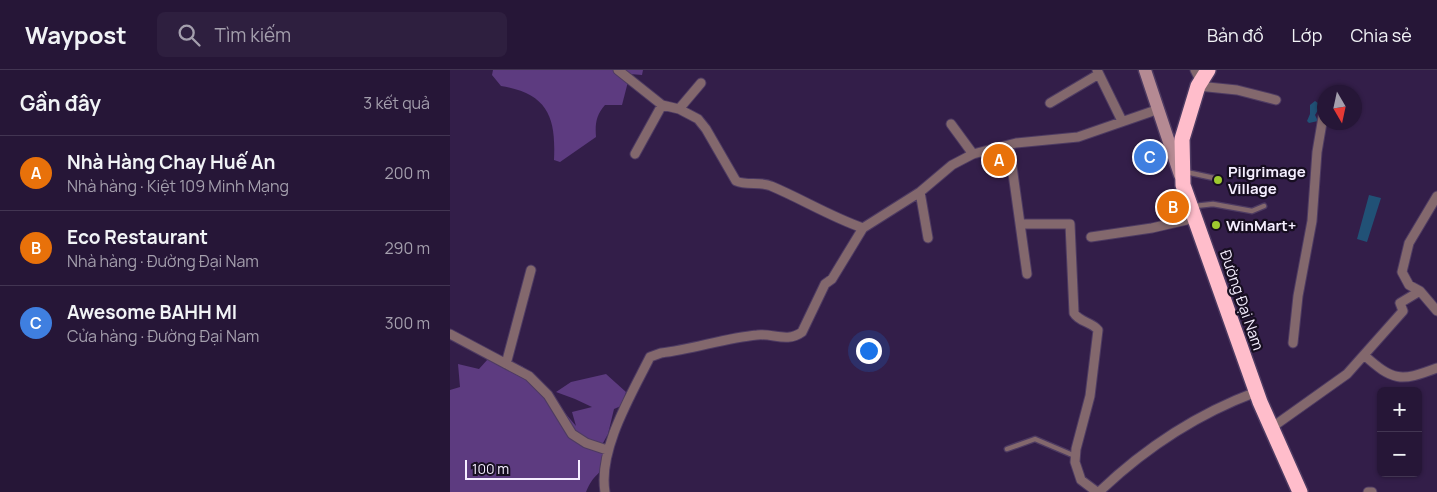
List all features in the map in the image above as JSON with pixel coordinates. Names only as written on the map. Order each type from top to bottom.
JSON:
[{"type":"highway","points":[[1183,178],[1182,139],[1200,77]]},
{"type":"highway","name":"Đường Đại Nam","points":[[1183,178],[1193,212],[1256,392],[1300,492]]},
{"type":"street","points":[[618,70],[662,105],[679,109],[698,119],[706,129],[736,181],[743,184],[768,185],[846,222],[863,228]]},
{"type":"street","name":"Đường Đại Nam","points":[[1144,70],[1183,178]]},
{"type":"street","points":[[1050,103],[1098,72],[1122,121]]},
{"type":"street","points":[[1200,77],[1237,90],[1276,100]]},
{"type":"street","points":[[679,109],[701,83]]},
{"type":"street","points":[[635,154],[662,105]]},
{"type":"street","points":[[605,492],[603,475],[607,450],[650,358],[661,353],[753,335],[796,336],[802,332],[825,284],[832,279],[863,228],[920,192],[952,165],[974,154],[1009,145],[1078,137],[1159,109]]},
{"type":"street","points":[[951,124],[974,154]]},
{"type":"street","points":[[1293,343],[1298,296],[1312,221],[1317,152],[1321,130]]},
{"type":"street","points":[[1009,145],[1022,224],[1027,274]]},
{"type":"street","points":[[920,192],[928,238]]},
{"type":"street","points":[[1437,196],[1409,243],[1402,272],[1409,285],[1420,291],[1437,311]]},
{"type":"street","points":[[1091,237],[1152,228],[1193,212]]},
{"type":"street","points":[[1022,224],[1070,224],[1074,313],[1098,330],[1090,396],[1075,456],[1079,477],[1098,492],[1129,465],[1167,437],[1217,408],[1256,392]]},
{"type":"street","points":[[506,364],[532,270]]},
{"type":"street","points":[[1271,428],[1347,374],[1404,311],[1400,303],[1420,291]]},
{"type":"street","points":[[450,334],[529,376],[541,387],[572,434],[586,443],[607,450]]},
{"type":"street","points":[[1364,355],[1385,374],[1395,377],[1416,376],[1437,368]]},
{"type":"lane","points":[[1183,178],[1214,178]]},
{"type":"lane","points":[[1193,212],[1213,204],[1252,211],[1264,206]]},
{"type":"lane","points":[[1007,449],[1034,439],[1075,456]]},
{"type":"shaded area","points":[[493,70],[643,70],[642,75],[630,74],[622,105],[605,105],[602,109],[597,120],[596,137],[560,162],[554,160],[553,131],[551,120],[546,110],[529,95],[501,86],[492,75]]},
{"type":"shaded area","points":[[488,359],[522,366],[543,387],[576,426],[572,412],[592,407],[556,392],[571,382],[606,374],[626,392],[621,406],[614,409],[608,434],[603,443],[605,461],[603,467],[586,492],[450,492],[450,390],[460,387],[458,364],[479,369]]},
{"type":"water","points":[[1315,101],[1317,102],[1315,115],[1317,121],[1309,123],[1307,121],[1310,114],[1310,105]]},
{"type":"water","points":[[1369,195],[1381,198],[1367,242],[1357,239]]},
{"type":"place","name":"Awesome BAHH MI","points":[[1150,157]]},
{"type":"place","name":"Nhà Hàng Chay Huế An","points":[[999,160]]},
{"type":"place","name":"Pilgrimage Village","points":[[1218,180]]},
{"type":"place","name":"Eco Restaurant","points":[[1173,207]]},
{"type":"place","name":"WinMart+","points":[[1216,225]]}]
